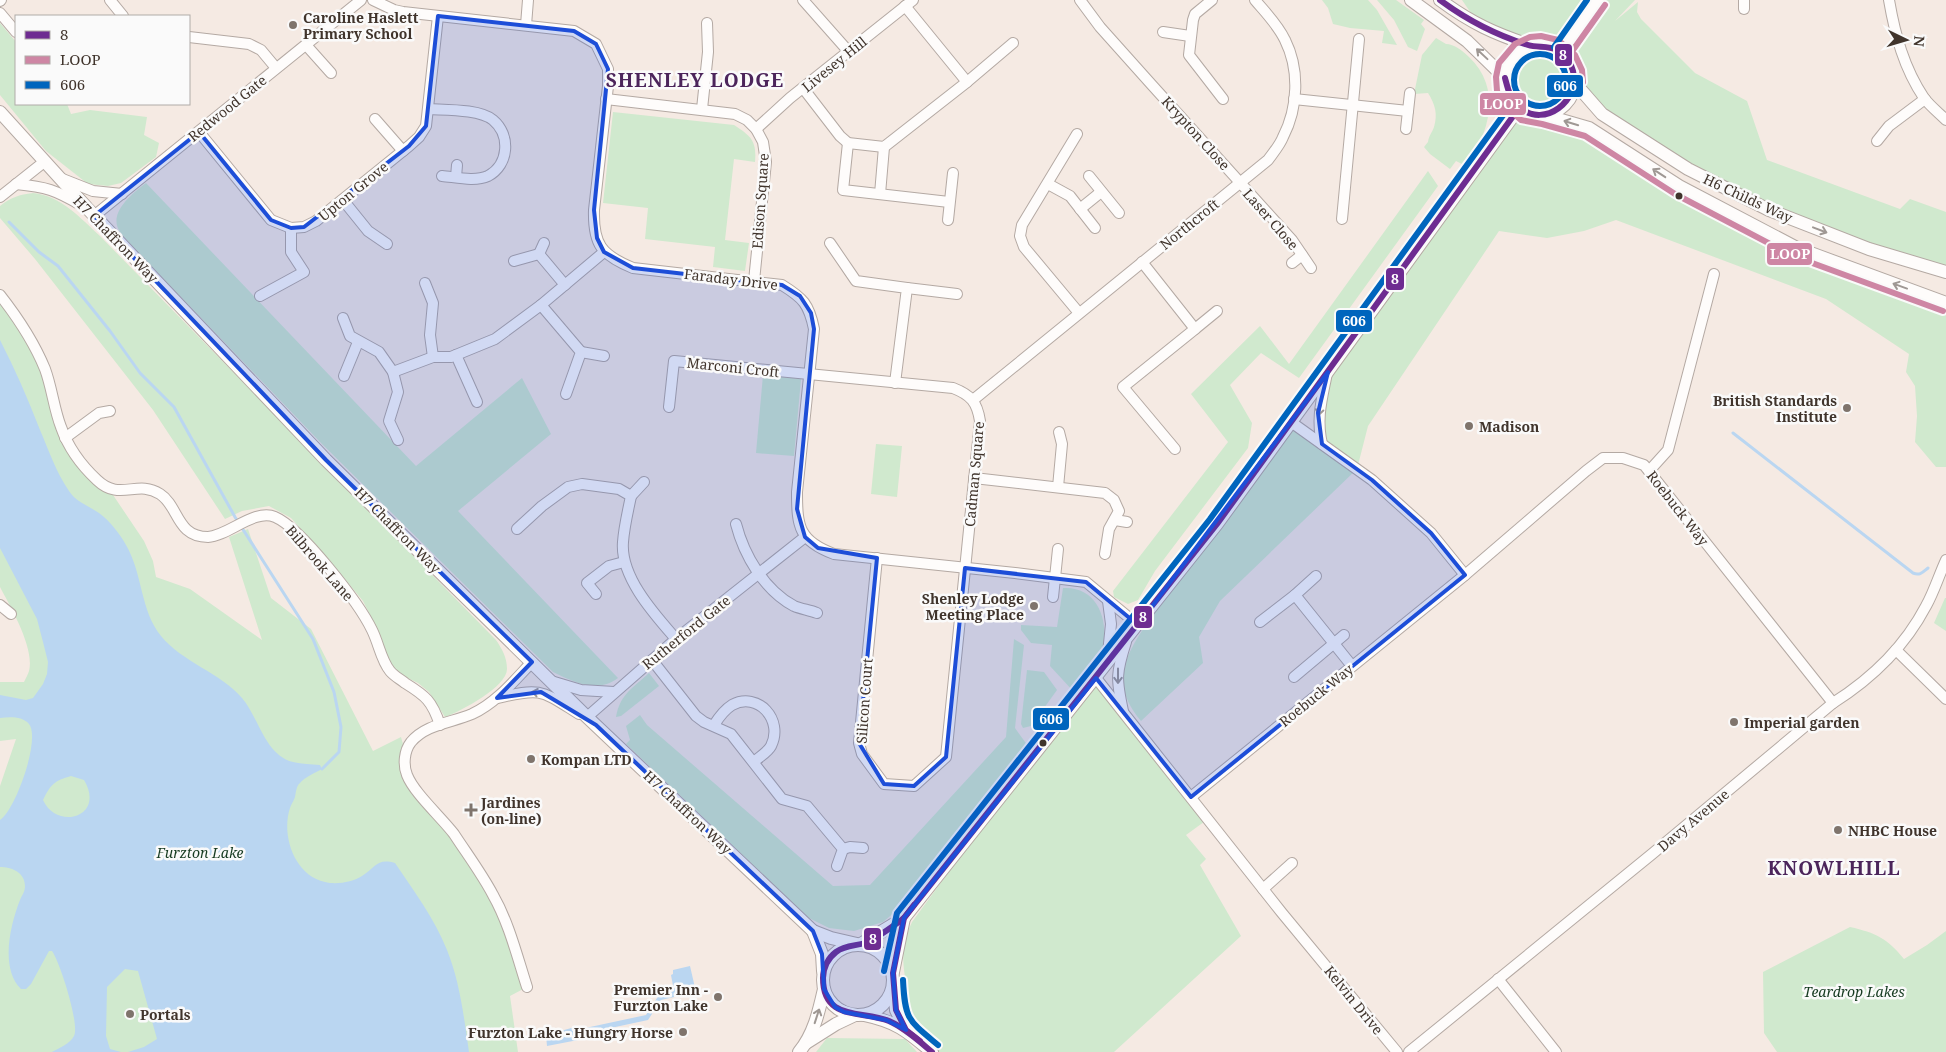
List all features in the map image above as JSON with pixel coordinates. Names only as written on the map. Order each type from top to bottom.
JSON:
[{"type":"street","points":[[110,0],[122,15]]},
{"type":"street","name":"Redwood Gate","points":[[90,212],[122,194],[361,0]]},
{"type":"street","points":[[373,0],[394,10],[574,30],[596,44],[608,69],[594,225],[597,238],[604,252],[541,305],[495,338],[451,357],[433,357],[393,372]]},
{"type":"street","points":[[526,25],[528,0]]},
{"type":"street","points":[[803,0],[849,52]]},
{"type":"street","name":"Krypton Close","points":[[1080,0],[1100,27],[1240,182]]},
{"type":"street","points":[[1212,0],[1195,14],[1188,54],[1223,99]]},
{"type":"street","name":"Northcroft","points":[[972,400],[1268,160],[1283,138],[1293,110],[1296,84],[1292,59],[1285,40],[1273,21],[1255,0]]},
{"type":"street","points":[[1411,0],[1456,33],[1488,60],[1505,78]]},
{"type":"street","points":[[1440,0],[1464,18],[1488,30],[1532,46]]},
{"type":"street","points":[[1561,52],[1598,0]]},
{"type":"street","points":[[1889,0],[1894,29],[1907,67],[1925,99],[1946,120]]},
{"type":"street","points":[[909,3],[966,82]]},
{"type":"street","name":"Livesey Hill","points":[[756,129],[803,88],[909,3]]},
{"type":"street","points":[[0,13],[15,31]]},
{"type":"street","name":"Upton Grove","points":[[291,228],[304,227],[316,221],[419,138],[426,126],[429,109],[438,16]]},
{"type":"street","points":[[702,109],[708,52],[706,23]]},
{"type":"street","points":[[1163,32],[1190,36]]},
{"type":"street","points":[[190,37],[249,44],[261,50],[276,68]]},
{"type":"street","points":[[1342,219],[1359,39]]},
{"type":"street","points":[[306,44],[332,73]]},
{"type":"street","points":[[803,88],[840,136],[848,143],[884,147],[1013,44]]},
{"type":"street","points":[[1541,45],[1561,52],[1569,61],[1574,73],[1572,92],[1562,107],[1544,115],[1533,114],[1519,108],[1511,100],[1506,90],[1505,78],[1507,67],[1521,50],[1532,46],[1541,45]]},
{"type":"street","name":"H6 Childs Way","points":[[1574,82],[1602,114],[1688,169],[1769,210],[1869,249],[1946,272]]},
{"type":"street","points":[[1406,129],[1410,93]]},
{"type":"street","points":[[606,99],[735,114],[746,120],[756,129]]},
{"type":"street","points":[[1294,99],[1408,111]]},
{"type":"street","points":[[1877,141],[1889,126],[1925,99]]},
{"type":"street","points":[[803,1048],[818,1015],[824,988],[823,974],[827,963],[834,953],[845,947],[859,944],[904,918],[1217,524],[1519,108]]},
{"type":"street","points":[[429,109],[480,113],[494,120],[505,136],[507,151],[498,168],[488,176],[477,178],[442,176]]},
{"type":"street","name":"H7 Chaffron Way","points":[[0,112],[90,212],[326,460],[592,721],[812,930],[831,938],[859,944]]},
{"type":"street","name":"H6 Childs Way","points":[[1544,115],[1589,128],[1679,186],[1796,248],[1946,302]]},
{"type":"street","points":[[375,118],[403,151]]},
{"type":"street","name":"Edison Square","points":[[754,281],[766,162],[763,142],[756,129]]},
{"type":"street","points":[[199,132],[271,220],[291,228],[291,252],[304,272],[260,296]]},
{"type":"street","points":[[1077,134],[1022,225],[1020,236],[1024,247],[1079,313]]},
{"type":"street","points":[[848,143],[843,190],[949,202]]},
{"type":"street","points":[[880,194],[884,147]]},
{"type":"street","points":[[0,198],[40,158]]},
{"type":"street","points":[[456,177],[457,165]]},
{"type":"street","points":[[948,220],[953,173]]},
{"type":"street","points":[[57,176],[93,191],[122,194]]},
{"type":"street","points":[[1088,176],[1119,213]]},
{"type":"street","name":"Laser Close","points":[[1240,182],[1292,240],[1311,268]]},
{"type":"street","points":[[16,184],[41,186],[58,192],[90,212]]},
{"type":"street","points":[[1048,184],[1070,196],[1095,228]]},
{"type":"street","points":[[1080,209],[1101,192]]},
{"type":"street","points":[[343,200],[368,230],[387,244]]},
{"type":"street","points":[[514,261],[539,254],[544,243]]},
{"type":"street","points":[[830,243],[856,281],[957,294]]},
{"type":"street","name":"Faraday Drive","points":[[604,252],[620,263],[633,268],[782,285],[800,296],[811,313],[814,329],[797,492],[800,526],[805,537]]},
{"type":"street","points":[[539,254],[565,284]]},
{"type":"street","name":"Laser Close","points":[[1292,263],[1302,255]]},
{"type":"street","points":[[1142,262],[1195,329]]},
{"type":"street","points":[[1649,472],[1668,450],[1714,274]]},
{"type":"street","points":[[424,283],[433,303],[430,335],[433,357]]},
{"type":"street","points":[[894,383],[907,288]]},
{"type":"street","name":"Bilbrook Lane","points":[[0,295],[18,318],[45,371],[66,438],[82,464],[98,481],[109,489],[123,492],[140,487],[162,495],[180,523],[193,535],[216,536],[246,522],[268,515],[274,516],[285,523],[350,594],[372,628],[384,662],[392,674],[425,696],[435,711],[440,725]]},
{"type":"street","points":[[541,305],[581,352],[604,356]]},
{"type":"street","points":[[1175,449],[1121,384],[1217,311]]},
{"type":"street","points":[[343,318],[350,336],[379,352],[393,372],[398,392],[389,421],[398,440]]},
{"type":"street","points":[[344,376],[358,342]]},
{"type":"street","points":[[566,394],[581,352]]},
{"type":"street","points":[[456,355],[477,402]]},
{"type":"street","name":"Marconi Croft","points":[[669,407],[674,361],[809,375]]},
{"type":"street","points":[[1322,444],[1318,413],[1328,372]]},
{"type":"street","points":[[809,375],[953,388],[965,392],[972,400]]},
{"type":"street","name":"Cadman Square","points":[[965,568],[980,421],[978,410],[972,400]]},
{"type":"street","points":[[66,438],[99,413],[110,411]]},
{"type":"street","points":[[1291,422],[1372,480],[1431,533],[1465,576]]},
{"type":"street","points":[[1058,488],[1062,444],[1059,432]]},
{"type":"street","name":"Roebuck Way","points":[[1191,797],[1465,576],[1603,458],[1623,458],[1644,465],[1833,703]]},
{"type":"street","points":[[974,478],[1105,493],[1114,500],[1119,511],[1109,529],[1104,554]]},
{"type":"street","points":[[644,482],[631,496],[622,542],[624,562],[645,600],[676,640]]},
{"type":"street","points":[[517,529],[542,506],[568,487],[582,484],[619,489],[631,496]]},
{"type":"street","points":[[1115,520],[1127,522]]},
{"type":"street","points":[[736,524],[744,547],[759,573],[778,594],[794,606],[817,612]]},
{"type":"street","points":[[805,537],[818,548],[834,554],[1055,577],[1086,582],[1138,625]]},
{"type":"street","name":"Rutherford Gate","points":[[592,721],[614,692],[805,537]]},
{"type":"street","points":[[1054,596],[1056,549]]},
{"type":"street","name":"Silicon Court","points":[[877,558],[859,743],[862,754],[884,784],[914,786],[946,756],[965,568]]},
{"type":"street","name":"Davy Avenue","points":[[1408,1052],[1652,854],[1833,703],[1853,690],[1896,650],[1926,606],[1946,560]]},
{"type":"street","points":[[596,594],[587,583],[609,566],[624,562]]},
{"type":"street","points":[[1260,622],[1316,576]]},
{"type":"street","points":[[1295,595],[1352,666]]},
{"type":"street","points":[[1107,664],[1111,624],[1108,601]]},
{"type":"street","points":[[0,607],[11,614]]},
{"type":"street","points":[[1294,677],[1344,635]]},
{"type":"street","name":"Kelvin Drive","points":[[1124,714],[1117,680],[1118,668],[1127,639]]},
{"type":"street","points":[[1896,650],[1946,699]]},
{"type":"street","points":[[652,660],[696,716],[704,722],[731,734],[782,799],[807,806],[843,849]]},
{"type":"street","points":[[527,987],[504,918],[493,894],[445,823],[407,776],[405,765],[406,754],[410,744],[426,729],[472,714],[497,698],[532,662]]},
{"type":"street","name":"Kelvin Drive","points":[[1096,678],[1263,889],[1397,1052]]},
{"type":"street","points":[[550,680],[581,690],[614,692]]},
{"type":"street","points":[[497,698],[521,692],[541,692],[557,699],[592,721]]},
{"type":"street","points":[[714,725],[720,714],[734,704],[750,702],[764,708],[772,717],[775,731],[770,747],[754,762]]},
{"type":"street","points":[[843,849],[850,847],[863,848]]},
{"type":"street","points":[[837,866],[843,849]]},
{"type":"street","points":[[1263,889],[1292,864]]},
{"type":"street","points":[[803,1048],[836,1024],[873,1012],[881,1007],[892,991],[904,918]]},
{"type":"street","name":"H7 Chaffron Way","points":[[812,930],[822,954],[823,974]]},
{"type":"street","points":[[859,944],[869,946],[882,953],[887,959],[894,977],[896,1010],[906,1030]]},
{"type":"street","points":[[1498,979],[1556,1052]]},
{"type":"street","points":[[824,988],[828,998],[835,1007],[844,1012],[886,1020],[906,1030],[932,1052]]},
{"type":"highlighted area","points":[[438,16],[574,31],[596,44],[608,69],[594,210],[597,238],[604,252],[633,268],[782,285],[800,296],[811,313],[814,329],[797,509],[805,537],[818,548],[877,558],[859,743],[884,784],[914,786],[946,757],[965,568],[1086,582],[1138,625],[1328,372],[1318,413],[1322,444],[1372,480],[1431,533],[1465,575],[1191,797],[1096,678],[904,918],[893,973],[896,1010],[906,1030],[886,1020],[844,1012],[835,1007],[824,989],[822,954],[813,931],[596,725],[541,692],[497,698],[532,662],[326,460],[94,216],[199,132],[271,220],[291,228],[304,227],[409,146],[426,126]]},
{"type":"green space","points":[[1322,0],[1368,0],[1377,10],[1397,45],[1382,43],[1384,31],[1350,28],[1333,24],[1328,8]]},
{"type":"green space","points":[[1377,0],[1396,0],[1424,20],[1421,24],[1425,29],[1417,51],[1408,47],[1394,20]]},
{"type":"green space","points":[[1462,0],[1635,0],[1615,21],[1638,2],[1637,12],[1641,19],[1695,73],[1747,101],[1767,160],[1900,209],[1910,199],[1946,212],[1946,272],[1769,210],[1651,146],[1645,134],[1638,137],[1574,82],[1570,66],[1561,54],[1548,47],[1532,46],[1473,16]]},
{"type":"green space","points":[[0,23],[15,41],[15,105],[67,105],[71,114],[90,110],[147,117],[144,135],[159,143],[156,157],[121,183],[108,186],[88,184],[46,151],[0,95]]},
{"type":"green space","points":[[1436,38],[1458,48],[1469,57],[1479,69],[1486,82],[1489,96],[1489,111],[1486,125],[1474,153],[1466,166],[1456,161],[1450,169],[1424,147],[1434,127],[1435,109],[1428,93],[1414,94],[1422,55]]},
{"type":"green space","points":[[1536,56],[1550,60],[1558,68],[1562,82],[1558,96],[1550,104],[1536,108],[1522,104],[1514,96],[1510,82],[1514,68],[1522,60]]},
{"type":"green space","points":[[1519,108],[1533,114],[1544,115],[1589,128],[1738,218],[1946,301],[1946,467],[1936,467],[1915,442],[1917,416],[1915,386],[1906,372],[1909,354],[1826,299],[1616,220],[1584,231],[1547,238],[1499,231],[1368,426],[1357,469],[1220,601],[1199,637],[1203,663],[1141,721],[1126,697],[1123,675],[1128,655],[1142,630],[1178,584],[1291,422],[1321,443],[1328,372]]},
{"type":"green space","points":[[613,112],[734,125],[749,136],[754,144],[755,162],[734,159],[725,240],[749,243],[745,271],[713,267],[715,247],[645,239],[648,208],[603,203]]},
{"type":"green space","points":[[1428,171],[1438,186],[1299,378],[1261,353],[1230,385],[1252,423],[1248,448],[1155,571],[1138,600],[1128,604],[1114,597],[1113,591],[1228,442],[1191,394],[1260,326],[1289,364]]},
{"type":"green space","points":[[146,183],[416,466],[522,378],[551,434],[458,511],[618,678],[610,683],[594,686],[577,683],[553,672],[322,444],[133,247],[120,232],[117,218],[123,204]]},
{"type":"green space","points":[[33,193],[53,198],[62,203],[100,236],[496,640],[504,653],[507,669],[505,676],[492,691],[472,704],[445,717],[429,692],[418,683],[397,673],[389,661],[381,637],[363,601],[291,518],[269,506],[242,511],[225,519],[153,410],[35,259],[0,218],[0,206],[15,197]]},
{"type":"green space","name":"Furzton Lake","points":[[0,295],[34,347],[65,438],[109,489],[144,541],[153,561],[156,577],[190,589],[262,640],[229,537],[248,529],[271,598],[311,629],[373,751],[401,737],[406,755],[407,776],[493,894],[527,987],[510,996],[518,1052],[0,1052],[0,786],[16,739],[0,741],[0,682],[24,682],[29,671],[30,662],[25,639],[0,587]]},
{"type":"green space","points":[[763,375],[801,379],[794,456],[756,453]]},
{"type":"green space","points":[[876,444],[902,446],[897,497],[871,494]]},
{"type":"green space","points":[[1063,588],[1082,591],[1090,596],[1096,603],[1103,620],[1104,648],[1102,655],[1074,692],[1050,666],[1052,645],[1031,643],[1021,630],[1021,625],[1057,627]]},
{"type":"green space","points":[[1946,598],[1946,631],[1934,623]]},
{"type":"green space","points":[[1014,639],[1024,645],[1015,728],[1028,746],[902,906],[883,922],[854,931],[829,928],[809,918],[626,744],[630,740],[626,726],[640,715],[647,725],[833,886],[870,885],[1006,737]]},
{"type":"green space","points":[[1027,670],[1044,672],[1057,690],[1031,726],[1023,728],[1021,724]]},
{"type":"green space","points":[[649,673],[659,686],[621,716],[616,717],[624,697]]},
{"type":"green space","points":[[1096,678],[1208,819],[1186,835],[1206,859],[1200,865],[1241,936],[1114,1052],[932,1052],[906,1030],[909,1006],[903,953],[907,933],[912,922],[1039,749]]},
{"type":"green space","name":"Teardrop Lakes","points":[[1850,927],[1880,937],[1904,959],[1946,931],[1946,1052],[1777,1052],[1764,1033],[1763,972]]},
{"type":"green space","points":[[827,1038],[905,1039],[917,1052],[816,1052]]},
{"type":"water","name":"Furzton Lake","points":[[0,340],[64,484],[75,498],[107,520],[118,532],[132,556],[149,615],[161,636],[180,653],[223,681],[242,698],[269,744],[283,758],[303,764],[320,765],[322,769],[299,784],[290,808],[287,830],[292,852],[298,863],[314,878],[334,883],[354,880],[380,863],[395,863],[416,894],[430,916],[447,950],[461,1000],[469,1052],[128,1052],[144,1047],[157,1039],[138,971],[125,969],[107,987],[106,1036],[110,1049],[121,1052],[52,1052],[67,1044],[74,1036],[72,1007],[60,967],[52,951],[49,951],[31,984],[26,989],[21,989],[15,980],[9,959],[10,934],[25,886],[23,877],[17,871],[0,867],[0,820],[13,803],[25,774],[32,744],[32,732],[26,721],[12,717],[0,718],[0,695],[26,700],[33,698],[43,684],[47,674],[48,662],[37,619],[0,548]],"holes":[[[71,776],[84,780],[89,793],[89,803],[84,811],[77,816],[58,815],[50,810],[43,800],[48,790],[61,780]]]},
{"type":"water","points":[[690,966],[696,992],[661,1000],[648,1020],[578,1035],[578,1040],[547,1046],[546,1035],[575,1027],[576,1030],[646,1015],[659,995],[674,991],[671,975],[673,970]]},
{"type":"waterway","points":[[9,222],[39,252],[58,266],[110,331],[140,373],[174,407],[235,517],[313,639],[334,692],[341,727],[339,752],[322,769]]},
{"type":"waterway","points":[[1733,433],[1913,573],[1920,574],[1928,568]]},
{"type":"transit line","name":"8","points":[[1440,0],[1493,32],[1528,45],[1557,50],[1571,65],[1574,82],[1566,101],[1550,113],[1540,115],[1530,113],[1517,105],[1510,94],[1505,78]]},
{"type":"transit line","name":"606","points":[[1554,47],[1587,0]]},
{"type":"transit line","name":"LOOP","points":[[1568,57],[1605,5]]},
{"type":"transit line","name":"LOOP","points":[[1583,82],[1582,70],[1575,55],[1558,40],[1541,36],[1530,37],[1515,44],[1499,63],[1496,77],[1497,91],[1503,104],[1521,120],[1585,136],[1675,194],[1793,256],[1943,311]]},
{"type":"transit line","name":"606","points":[[1540,54],[1550,56],[1558,62],[1564,70],[1566,80],[1564,90],[1558,98],[1550,104],[1540,106],[1530,104],[1522,98],[1516,90],[1514,80],[1516,70],[1522,62],[1530,56],[1540,54]]},
{"type":"transit line","name":"606","points":[[884,971],[897,913],[1210,519],[1512,103]]},
{"type":"transit line","name":"8","points":[[932,1052],[912,1035],[889,1021],[836,1008],[829,1001],[825,992],[823,978],[828,960],[839,950],[870,941],[904,918],[1217,524],[1519,108]]},
{"type":"transit line","name":"8","points":[[914,905],[904,918],[893,973],[896,1010],[906,1030],[920,1041]]},
{"type":"transit line","name":"606","points":[[903,980],[905,1004],[910,1018],[920,1030],[938,1045]]},
{"type":"place","name":"Caroline Haslett Primary School","points":[[293,25]]},
{"type":"place","name":"British Standards Institute","points":[[1847,408]]},
{"type":"place","name":"Madison","points":[[1469,426]]},
{"type":"place","name":"Shenley Lodge Meeting Place","points":[[1034,606]]},
{"type":"place","name":"Imperial garden","points":[[1734,722]]},
{"type":"place","name":"Kompan LTD","points":[[531,759]]},
{"type":"place","name":"Jardines (on-line)","points":[[471,810]]},
{"type":"place","name":"NHBC House","points":[[1838,830]]},
{"type":"place","name":"Premier Inn - Furzton Lake","points":[[718,997]]},
{"type":"place","name":"Portals","points":[[130,1014]]},
{"type":"place","name":"Furzton Lake - Hungry Horse","points":[[683,1032]]},
{"type":"district","name":"SHENLEY LODGE","points":[[695,80]]},
{"type":"district","name":"KNOWLHILL","points":[[1834,868]]}]
